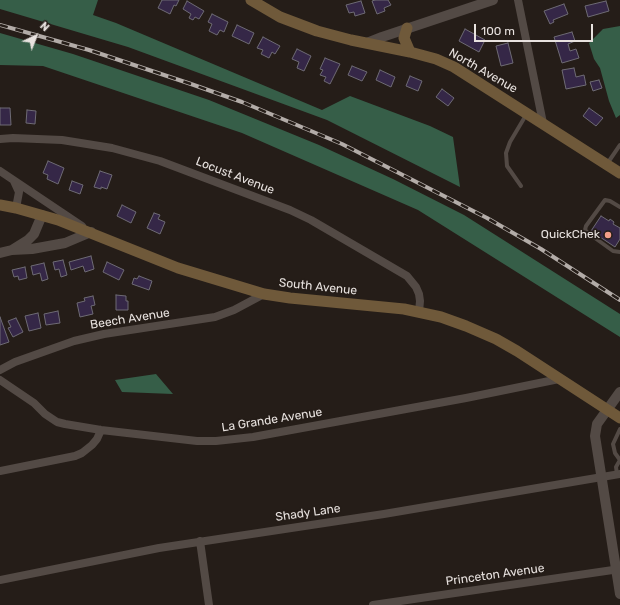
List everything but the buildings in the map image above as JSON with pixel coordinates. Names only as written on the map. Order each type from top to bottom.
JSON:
[{"type":"main road","name":"North Avenue","points":[[251,0],[280,17],[317,31],[410,52],[436,59],[454,67],[620,173]]},
{"type":"main road","points":[[407,28],[404,38],[410,52]]},
{"type":"main road","name":"South Avenue","points":[[0,205],[42,215],[91,232],[178,268],[264,294],[290,298],[404,309],[441,317],[496,339],[620,418]]},
{"type":"street","points":[[367,43],[407,28],[493,0]]},
{"type":"street","points":[[518,0],[543,123]]},
{"type":"street","name":"Locust Avenue","points":[[0,138],[62,140],[112,148],[160,161],[290,210],[312,220],[407,276],[416,287],[419,294],[419,312]]},
{"type":"street","points":[[0,171],[91,232]]},
{"type":"street","points":[[14,180],[18,186],[19,192],[16,208]]},
{"type":"street","points":[[12,250],[28,240],[34,234],[42,215]]},
{"type":"street","points":[[0,253],[66,243],[91,232]]},
{"type":"street","name":"Beech Avenue","points":[[0,370],[16,362],[74,340],[104,334],[215,318],[264,294]]},
{"type":"street","name":"La Grande Avenue","points":[[0,380],[34,403],[45,414],[57,422],[101,430],[196,441],[234,440],[466,398],[559,379]]},
{"type":"street","points":[[620,392],[597,424],[595,436],[618,569],[620,594]]},
{"type":"street","points":[[0,471],[75,456],[82,453],[92,445],[97,439],[101,430]]},
{"type":"street","name":"Shady Lane","points":[[0,580],[159,548],[384,514],[602,478],[618,474]]},
{"type":"street","points":[[200,541],[209,605]]},
{"type":"street","name":"Princeton Avenue","points":[[373,605],[618,569]]},
{"type":"lane","points":[[522,186],[507,166],[506,153],[510,142],[528,113]]},
{"type":"lane","points":[[607,164],[620,145]]},
{"type":"lane","points":[[620,207],[610,201],[605,200],[586,226],[585,230],[613,251],[620,252]]},
{"type":"lane","points":[[618,474],[616,467],[620,460],[615,453],[613,444],[620,429]]},
{"type":"green space","points":[[0,0],[98,0],[93,15],[116,23],[322,110],[350,96],[430,126],[453,137],[460,187],[327,120],[128,47],[0,9]]},
{"type":"green space","points":[[620,26],[620,115],[616,118],[609,101],[600,68],[594,59],[589,43],[603,29]]},
{"type":"green space","points":[[0,33],[73,54],[209,100],[319,145],[393,179],[464,215],[620,314],[620,337],[418,210],[242,133],[43,66],[0,65]]},
{"type":"green space","points":[[156,374],[173,394],[122,392],[115,380]]},
{"type":"railway","points":[[0,25],[89,50],[191,84],[242,102],[342,144],[487,218],[541,249],[620,300]]},
{"type":"place","name":"QuickChek","points":[[608,235]]}]
